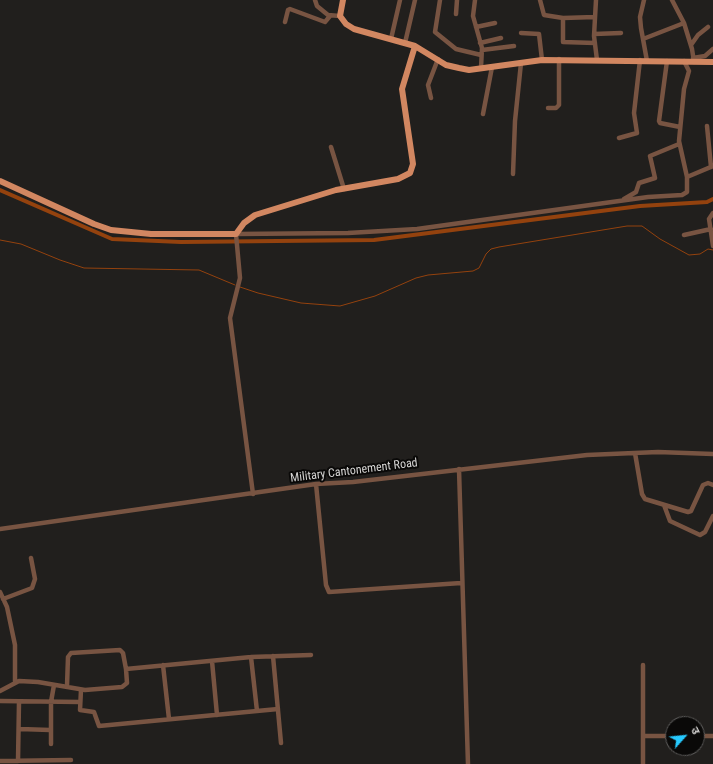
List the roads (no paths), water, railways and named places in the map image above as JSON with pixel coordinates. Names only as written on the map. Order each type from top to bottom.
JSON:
[{"type":"main road","points":[[343,0],[340,16],[346,24],[354,29],[415,46],[446,65],[469,70],[558,59],[647,61],[693,60],[711,63]]},
{"type":"main road","points":[[0,181],[94,224],[111,230],[151,234],[236,236],[244,223],[255,215],[344,189],[407,176],[413,169],[402,89],[415,46]]},
{"type":"street","points":[[315,0],[318,7],[330,16],[340,16]]},
{"type":"street","points":[[391,39],[400,0]]},
{"type":"street","points":[[405,43],[416,0]]},
{"type":"street","points":[[440,0],[435,32],[456,49],[482,53],[514,46]]},
{"type":"street","points":[[456,14],[457,0]]},
{"type":"street","points":[[476,0],[473,16],[482,53],[481,68]]},
{"type":"street","points":[[540,0],[543,14],[564,18],[595,17]]},
{"type":"street","points":[[596,0],[594,34],[597,60]]},
{"type":"street","points":[[644,0],[640,17],[647,61]]},
{"type":"street","points":[[672,0],[684,23],[691,46],[693,60],[705,56],[713,49]]},
{"type":"street","points":[[285,22],[288,10],[290,9],[325,22],[330,16]]},
{"type":"street","points":[[564,18],[563,42],[595,43]]},
{"type":"street","points":[[476,27],[495,23]]},
{"type":"street","points":[[643,39],[684,23]]},
{"type":"street","points":[[691,46],[698,35],[708,27]]},
{"type":"street","points":[[521,33],[539,34],[542,60]]},
{"type":"street","points":[[594,34],[621,33]]},
{"type":"street","points":[[480,43],[501,38]]},
{"type":"street","points":[[431,98],[428,85],[438,59]]},
{"type":"street","points":[[548,108],[556,108],[559,105],[558,59]]},
{"type":"street","points":[[619,138],[637,133],[634,113],[640,60]]},
{"type":"street","points":[[667,61],[659,121],[660,123],[680,127]]},
{"type":"street","points":[[252,494],[230,318],[235,293],[239,284],[236,236],[417,229],[620,201],[682,195],[687,192],[687,177],[680,144],[680,127],[684,89],[689,71],[684,61]]},
{"type":"street","points":[[513,174],[515,120],[521,63]]},
{"type":"street","points":[[483,114],[492,67]]},
{"type":"street","points":[[687,177],[712,167],[710,134],[707,126]]},
{"type":"street","points":[[620,201],[636,192],[638,183],[655,178],[650,156],[680,144]]},
{"type":"street","points":[[331,147],[344,189]]},
{"type":"street","points":[[713,213],[710,217],[713,246]]},
{"type":"street","points":[[684,235],[711,229]]},
{"type":"street","name":"Military Cantonement Road","points":[[0,529],[316,484],[353,482],[587,455],[658,452],[713,454]]},
{"type":"street","points":[[635,453],[643,496],[646,499],[689,512],[704,485],[708,483],[713,485]]},
{"type":"street","points":[[459,469],[461,583],[468,764]]},
{"type":"street","points":[[316,484],[326,585],[330,592],[461,583]]},
{"type":"street","points":[[664,505],[670,521],[700,534],[705,532],[713,516]]},
{"type":"street","points":[[4,599],[32,588],[35,579],[31,558]]},
{"type":"street","points":[[0,592],[4,599],[15,645],[15,681]]},
{"type":"street","points":[[0,691],[15,681],[38,682],[67,686],[82,690],[124,686],[127,683],[123,653],[120,650],[71,653],[68,657],[67,686]]},
{"type":"street","points":[[126,669],[273,656],[311,655]]},
{"type":"street","points":[[273,656],[281,743]]},
{"type":"street","points":[[251,658],[257,711]]},
{"type":"street","points":[[212,661],[217,715]]},
{"type":"street","points":[[164,665],[169,720]]},
{"type":"street","points":[[643,665],[643,764]]},
{"type":"street","points":[[51,744],[51,702],[54,685]]},
{"type":"street","points":[[82,690],[80,710],[94,712],[99,726],[278,709]]},
{"type":"street","points":[[0,702],[80,702]]},
{"type":"street","points":[[18,761],[20,702]]},
{"type":"street","points":[[20,729],[50,730]]},
{"type":"street","points":[[643,736],[665,736]]},
{"type":"street","points":[[0,761],[71,760]]},
{"type":"waterway","points":[[0,190],[112,239],[181,242],[374,240],[640,206],[707,202],[713,199]]},
{"type":"waterway","points":[[240,287],[258,293],[301,303],[340,306],[375,296],[416,278],[428,275],[473,271],[479,268],[486,254],[491,249],[627,226],[642,226],[660,239],[689,255],[700,254],[708,249],[713,250]]},
{"type":"waterway","points":[[0,240],[21,244],[84,268],[199,270],[235,285]]}]
